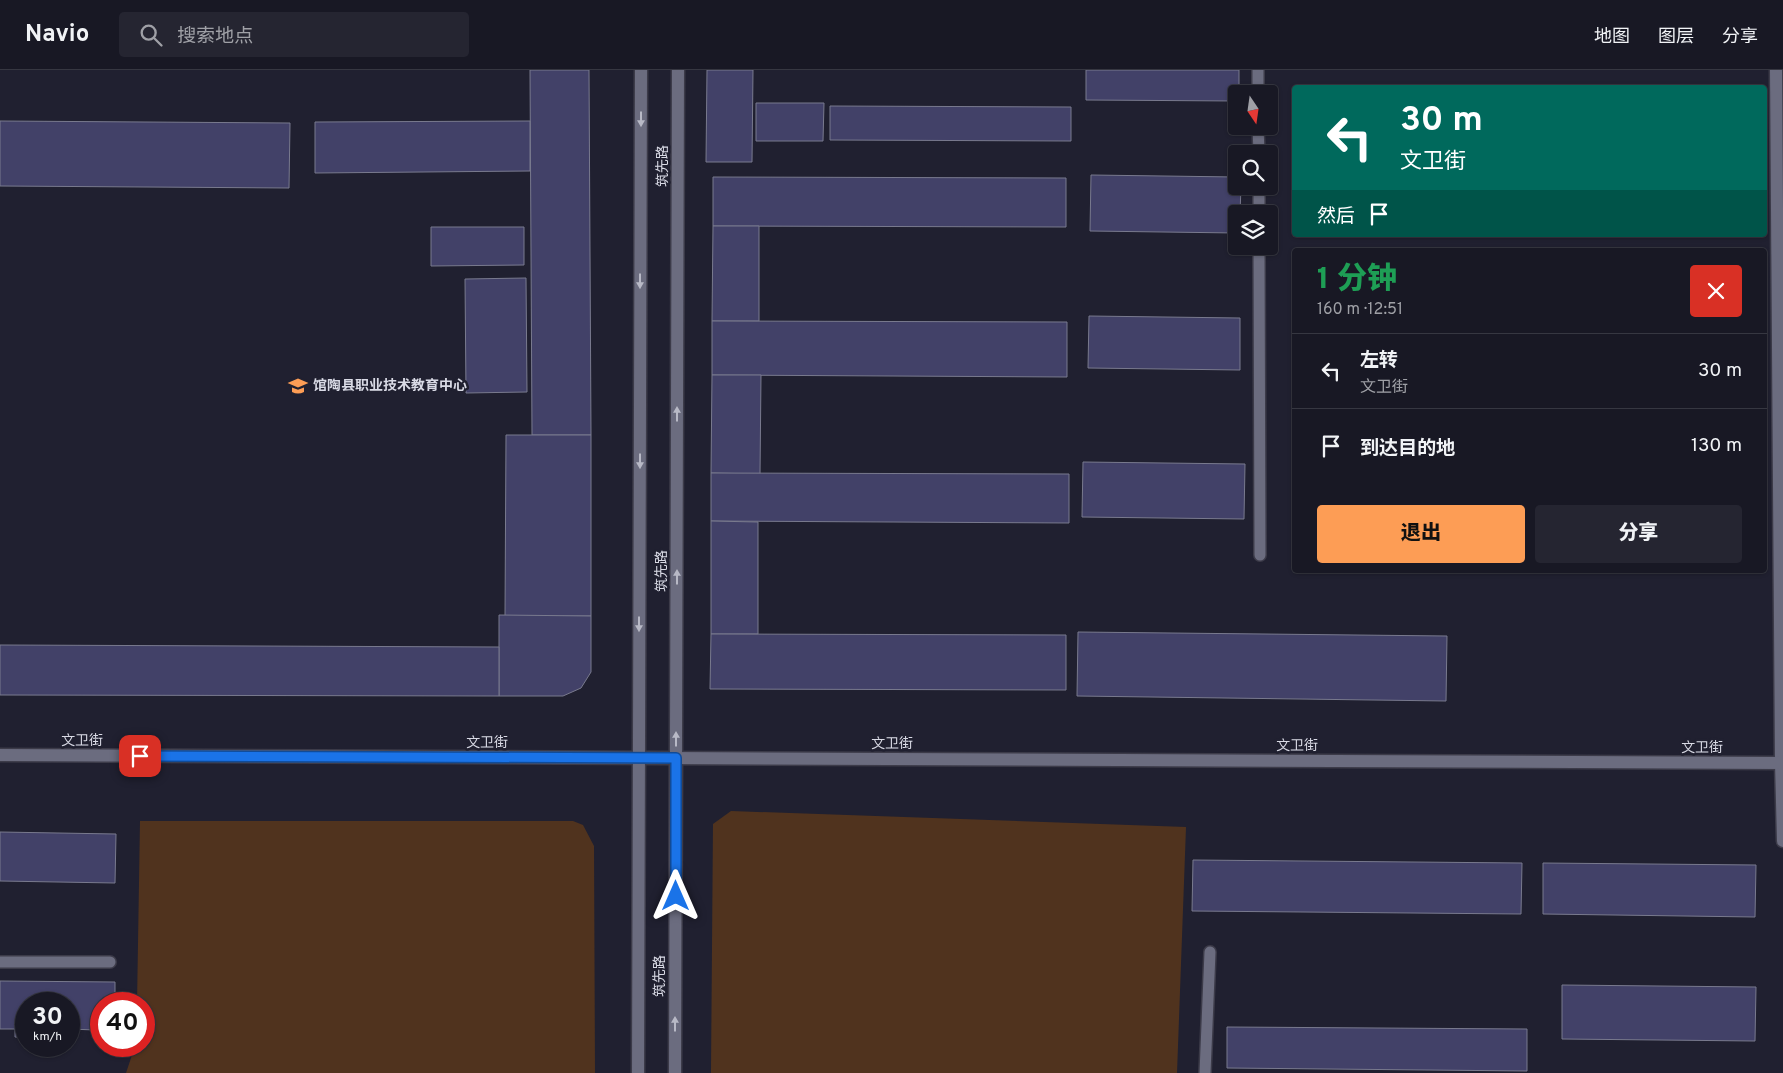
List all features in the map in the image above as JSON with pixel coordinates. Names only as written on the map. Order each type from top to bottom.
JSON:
[{"type":"street","name":"筑先路","points":[[638,1073],[641,70]]},
{"type":"street","name":"筑先路","points":[[675,1073],[678,70]]},
{"type":"street","points":[[1776,70],[1783,841]]},
{"type":"street","name":"文卫街","points":[[0,755],[1782,763]]},
{"type":"lane","points":[[1258,70],[1258,85]]},
{"type":"lane","points":[[1259,255],[1260,555]]},
{"type":"lane","points":[[1205,1073],[1210,952]]},
{"type":"lane","points":[[0,962],[110,962]]},
{"type":"shaded area","points":[[731,811],[1186,827],[1177,1073],[711,1073],[713,824]]},
{"type":"shaded area","points":[[140,821],[573,821],[583,825],[594,846],[595,1073],[126,1073],[131,1057],[155,1057],[155,992],[137,992]]},
{"type":"building","points":[[530,70],[589,70],[591,435],[532,435]]},
{"type":"building","points":[[707,70],[753,70],[752,162],[706,162]]},
{"type":"building","points":[[1086,70],[1239,70],[1239,85],[1228,85],[1228,101],[1086,100]]},
{"type":"building","points":[[756,103],[824,103],[823,141],[756,141]]},
{"type":"building","points":[[830,106],[1071,107],[1071,141],[830,140]]},
{"type":"building","points":[[0,121],[290,123],[289,188],[0,186]]},
{"type":"building","points":[[530,121],[530,171],[315,173],[315,122]]},
{"type":"building","points":[[1091,175],[1228,177],[1228,195],[1241,195],[1240,205],[1228,205],[1228,233],[1090,231]]},
{"type":"building","points":[[713,177],[1066,178],[1066,227],[713,226]]},
{"type":"building","points":[[713,226],[759,226],[759,321],[712,321]]},
{"type":"building","points":[[431,227],[524,227],[524,265],[431,266]]},
{"type":"building","points":[[526,278],[527,392],[466,393],[465,279]]},
{"type":"building","points":[[1089,316],[1240,318],[1240,370],[1088,368]]},
{"type":"building","points":[[712,321],[1067,322],[1067,377],[712,375]]},
{"type":"building","points":[[712,375],[761,375],[760,474],[711,473]]},
{"type":"building","points":[[506,435],[591,435],[591,616],[505,616]]},
{"type":"building","points":[[1083,462],[1245,464],[1244,519],[1082,517]]},
{"type":"building","points":[[711,473],[1069,474],[1069,523],[711,521]]},
{"type":"building","points":[[711,521],[758,522],[758,634],[711,634]]},
{"type":"building","points":[[499,615],[591,616],[591,672],[581,688],[563,696],[499,696]]},
{"type":"building","points":[[1078,632],[1447,636],[1446,701],[1077,696]]},
{"type":"building","points":[[711,634],[1066,635],[1066,690],[710,689]]},
{"type":"building","points":[[0,645],[499,647],[499,696],[0,695]]},
{"type":"building","points":[[0,832],[116,834],[115,883],[0,881]]},
{"type":"building","points":[[1193,860],[1522,863],[1521,914],[1192,911]]},
{"type":"building","points":[[1543,863],[1756,865],[1755,917],[1543,914]]},
{"type":"building","points":[[0,981],[115,982],[115,992],[90,992],[90,1030],[80,1029],[80,992],[15,992],[15,1029],[0,1029]]},
{"type":"building","points":[[1562,985],[1756,987],[1755,1041],[1562,1039]]},
{"type":"building","points":[[1227,1027],[1527,1029],[1527,1071],[1227,1068]]},
{"type":"place","name":"馆陶县职业技术教育中心","points":[[298,386]]},
{"type":"route","points":[[140,756],[676,758],[676,896]]}]
